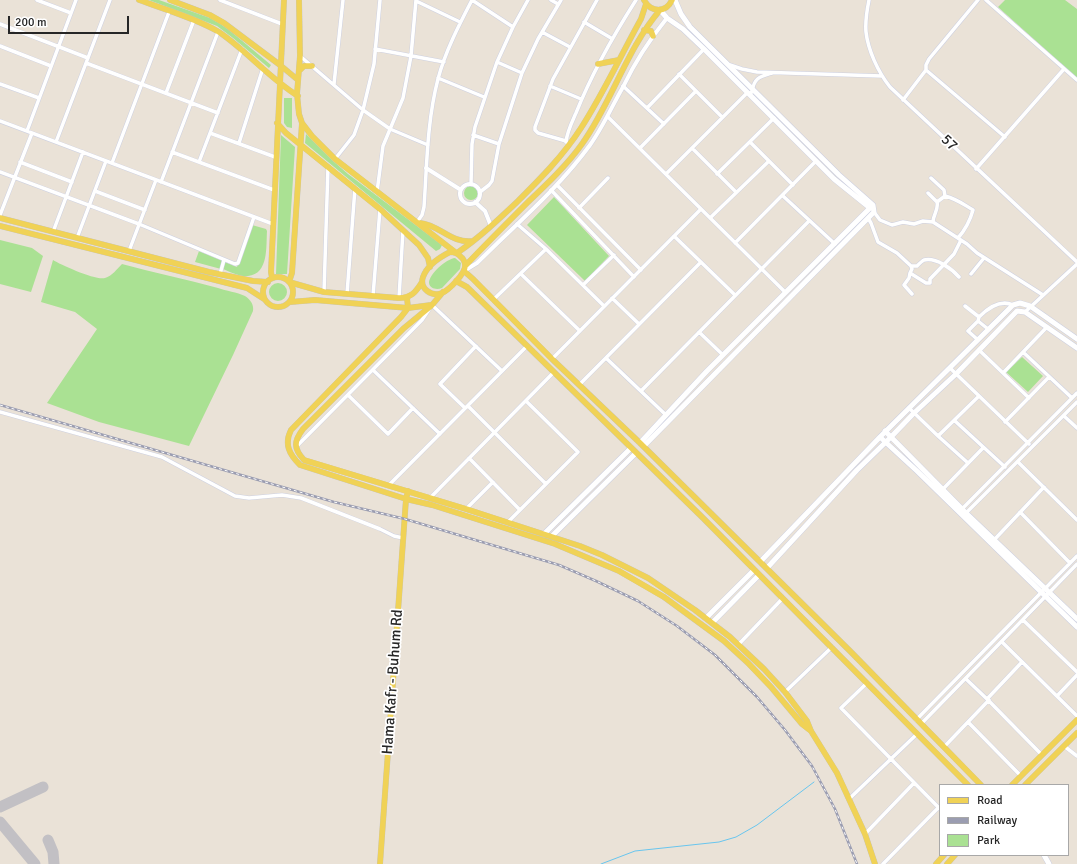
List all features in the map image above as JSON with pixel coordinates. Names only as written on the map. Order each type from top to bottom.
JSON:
[{"type":"main road","points":[[140,0],[194,20],[218,32],[298,96]]},
{"type":"main road","points":[[170,0],[210,15],[224,22],[298,80]]},
{"type":"main road","points":[[264,299],[263,290],[270,280],[271,272],[284,0]]},
{"type":"main road","points":[[299,0],[300,56],[298,96],[299,114],[302,123],[312,136],[335,159],[456,253],[464,260],[466,265]]},
{"type":"main road","points":[[642,444],[868,218],[873,205],[839,174],[690,27],[683,19],[676,1],[660,10],[644,30],[597,120],[582,144],[549,182],[466,265],[464,271],[456,281],[443,292],[432,305],[404,328],[303,428],[297,437],[296,447],[298,453],[304,460],[508,522],[580,546],[602,555],[648,578],[672,593],[706,618],[764,669],[785,692],[807,721],[811,731],[837,773],[850,799],[865,834],[874,864]]},
{"type":"main road","points":[[645,2],[652,9],[660,10],[667,18],[683,29],[843,187],[872,210]]},
{"type":"main road","points":[[0,218],[253,281],[281,278],[289,282],[324,292],[407,298],[413,294],[422,282],[423,277],[430,267],[443,255],[450,252],[456,253],[476,241],[535,183],[567,148],[581,127],[641,19],[645,2]]},
{"type":"main road","points":[[644,30],[651,31],[653,36]]},
{"type":"main road","points":[[598,64],[619,60]]},
{"type":"main road","points":[[298,74],[304,66],[312,66]]},
{"type":"main road","points":[[277,123],[403,230],[424,251],[428,258],[430,267]]},
{"type":"main road","points":[[290,302],[293,295],[289,282],[292,273],[302,123]]},
{"type":"main road","points":[[642,444],[666,415],[723,355],[834,244],[872,210]]},
{"type":"main road","points":[[418,223],[431,226],[458,240],[465,242],[476,241]]},
{"type":"main road","points":[[0,226],[247,288],[264,299],[271,306],[275,307],[284,306],[290,302],[315,300],[408,308],[432,305]]},
{"type":"main road","points":[[464,271],[552,359],[642,444],[846,647],[980,784]]},
{"type":"main road","points":[[456,281],[467,287],[553,373],[702,517],[967,784]]},
{"type":"main road","points":[[422,282],[426,290],[431,294],[443,292]]},
{"type":"main road","points":[[407,298],[408,308],[383,337],[291,430],[287,445],[292,457],[300,465],[555,544],[619,571],[643,584],[705,626],[748,663],[771,687],[802,724],[811,731]]},
{"type":"main road","points":[[760,562],[885,431],[1013,305],[1020,303],[1030,306],[1077,339]]},
{"type":"main road","points":[[766,568],[857,470],[914,413],[956,374],[1017,311],[1019,310],[1025,312],[1077,348]]},
{"type":"main road","points":[[885,431],[963,508],[966,513],[1045,592],[1077,627]]},
{"type":"main road","points":[[880,437],[1045,592],[1077,619]]},
{"type":"main road","points":[[544,534],[631,448]]},
{"type":"main road","points":[[552,536],[636,453]]},
{"type":"main road","name":"Hama Kafr - Buhum Rd","points":[[380,864],[403,538],[408,491]]},
{"type":"main road","points":[[486,522],[488,516]]},
{"type":"main road","points":[[578,553],[580,546]]},
{"type":"main road","points":[[706,618],[756,573]]},
{"type":"main road","points":[[712,623],[756,573]]},
{"type":"main road","points":[[1013,784],[1077,720]]},
{"type":"main road","points":[[1026,784],[1077,733]]},
{"type":"main road","points":[[1039,757],[1044,766]]},
{"type":"main road","points":[[936,864],[943,856]]},
{"type":"main road","points":[[947,864],[955,856]]},
{"type":"street","points":[[37,0],[72,13]]},
{"type":"street","points":[[26,131],[76,0]]},
{"type":"street","points":[[56,142],[110,0]]},
{"type":"street","points":[[220,0],[282,24]]},
{"type":"street","points":[[334,84],[343,0]]},
{"type":"street","points":[[335,159],[354,135],[363,110],[374,64],[380,0]]},
{"type":"street","points":[[418,223],[424,207],[430,116],[438,78],[460,22],[472,0],[513,27]]},
{"type":"street","points":[[471,184],[473,135],[484,97],[497,62],[513,27],[528,0]]},
{"type":"street","points":[[551,0],[558,4]]},
{"type":"street","points":[[480,192],[489,185],[492,180],[499,144],[522,73],[542,32],[561,0]]},
{"type":"street","points":[[566,141],[538,133],[535,130],[550,86],[597,0]]},
{"type":"street","points":[[567,148],[566,141],[581,100],[612,38],[636,0]]},
{"type":"street","name":"57","points":[[869,0],[866,17],[866,32],[875,62],[882,76],[890,87],[902,100],[1077,263]]},
{"type":"street","points":[[902,100],[926,70],[926,65],[929,59],[978,0]]},
{"type":"street","points":[[986,0],[1077,80]]},
{"type":"street","points":[[377,192],[383,146],[403,98],[411,56],[416,1],[460,22]]},
{"type":"street","points":[[112,163],[169,12]]},
{"type":"street","points":[[464,271],[477,263],[557,184],[591,144],[653,36],[667,18]]},
{"type":"street","points":[[166,93],[194,20]]},
{"type":"street","points":[[584,22],[612,38]]},
{"type":"street","points":[[0,24],[88,58]]},
{"type":"street","points":[[161,182],[218,32]]},
{"type":"street","points":[[542,32],[570,47]]},
{"type":"street","points":[[0,46],[51,66]]},
{"type":"street","points":[[375,49],[444,62]]},
{"type":"street","points":[[646,108],[704,49]]},
{"type":"street","points":[[199,162],[242,50]]},
{"type":"street","points":[[300,56],[363,110],[390,129],[428,145]]},
{"type":"street","points":[[497,62],[522,73]]},
{"type":"street","points":[[86,63],[218,112]]},
{"type":"street","points":[[728,64],[747,70],[882,76]]},
{"type":"street","points":[[239,144],[263,67]]},
{"type":"street","points":[[976,169],[1064,69]]},
{"type":"street","points":[[926,70],[1004,136]]},
{"type":"street","points":[[666,174],[747,93],[751,93],[758,78],[776,72]]},
{"type":"street","points":[[679,74],[722,117]]},
{"type":"street","points":[[438,78],[484,97]]},
{"type":"street","points":[[0,84],[39,98]]},
{"type":"street","points":[[550,86],[581,100]]},
{"type":"street","points":[[623,86],[664,124]]},
{"type":"street","points":[[640,148],[696,91]]},
{"type":"street","points":[[608,116],[785,292]]},
{"type":"street","points":[[717,174],[774,118]]},
{"type":"street","points":[[0,121],[273,224]]},
{"type":"street","points":[[0,215],[32,133]]},
{"type":"street","points":[[210,133],[276,157]]},
{"type":"street","points":[[473,135],[499,144]]},
{"type":"street","points":[[750,142],[793,185]]},
{"type":"street","points":[[692,148],[736,192]]},
{"type":"street","points":[[52,232],[83,152]]},
{"type":"street","points":[[172,152],[274,190]]},
{"type":"street","points":[[710,218],[769,160]]},
{"type":"street","points":[[77,238],[106,161]]},
{"type":"street","points":[[735,243],[816,161]]},
{"type":"street","points":[[20,162],[72,182]]},
{"type":"street","points":[[324,292],[328,166]]},
{"type":"street","points":[[426,168],[461,190]]},
{"type":"street","points":[[0,172],[139,224],[235,264],[238,263],[254,217]]},
{"type":"street","points":[[579,208],[608,178]]},
{"type":"street","points":[[931,178],[944,190],[945,196]]},
{"type":"street","points":[[129,251],[156,180]]},
{"type":"street","points":[[471,184],[477,186],[480,192],[479,198],[475,202],[469,204],[463,201],[460,196],[461,190],[465,185],[471,184]]},
{"type":"street","points":[[557,184],[640,270]]},
{"type":"street","points":[[347,294],[355,188]]},
{"type":"street","points":[[551,190],[634,276]]},
{"type":"street","points":[[95,191],[144,210]]},
{"type":"street","points":[[928,193],[938,205],[933,222]]},
{"type":"street","points":[[783,196],[834,244]]},
{"type":"street","points":[[937,202],[945,196],[954,198],[977,213]]},
{"type":"street","points":[[475,202],[486,211],[491,226]]},
{"type":"street","points":[[373,296],[380,209]]},
{"type":"street","points":[[552,359],[701,209]]},
{"type":"street","points":[[872,210],[880,220],[892,225],[903,222],[914,224],[922,221],[933,222],[984,258],[1043,295]]},
{"type":"street","points":[[910,273],[926,283],[930,283],[930,279],[954,254],[959,239],[970,220],[972,210]]},
{"type":"street","points":[[868,218],[878,242],[897,253],[911,266],[917,266],[923,260],[930,260],[944,265],[959,277]]},
{"type":"street","points":[[641,391],[809,221]]},
{"type":"street","points":[[517,224],[546,249],[604,306]]},
{"type":"street","points":[[399,298],[403,230]]},
{"type":"street","points":[[674,236],[735,295]]},
{"type":"street","points":[[493,300],[546,249]]},
{"type":"street","points":[[583,285],[614,255]]},
{"type":"street","points":[[971,274],[984,258]]},
{"type":"street","points":[[220,274],[224,260]]},
{"type":"street","points":[[579,385],[701,262]]},
{"type":"street","points":[[1025,312],[1070,272],[1077,263]]},
{"type":"street","points":[[911,266],[912,269],[909,278],[904,285],[912,294]]},
{"type":"street","points":[[521,274],[580,331]]},
{"type":"street","points":[[612,298],[639,324]]},
{"type":"street","points":[[296,447],[349,396],[422,320],[432,305],[502,371]]},
{"type":"street","points":[[978,340],[968,331],[978,319],[993,305],[1013,305]]},
{"type":"street","points":[[965,306],[988,329]]},
{"type":"street","points":[[1003,373],[1047,327]]},
{"type":"street","points":[[699,332],[723,355]]},
{"type":"street","points":[[476,346],[440,384],[494,432],[546,484]]},
{"type":"street","points":[[389,485],[527,346]]},
{"type":"street","points":[[979,350],[1030,398]]},
{"type":"street","points":[[1023,352],[1072,398]]},
{"type":"street","points":[[606,358],[666,415]]},
{"type":"street","points":[[950,368],[1032,447]]},
{"type":"street","points":[[373,370],[440,434]]},
{"type":"street","points":[[430,498],[553,373]]},
{"type":"street","points":[[1006,422],[1049,377]]},
{"type":"street","points":[[963,508],[1077,393]]},
{"type":"street","points":[[349,396],[388,434],[413,408]]},
{"type":"street","points":[[938,436],[979,396]]},
{"type":"street","points":[[508,522],[578,452],[526,401]]},
{"type":"street","points":[[966,513],[1077,402]]},
{"type":"street","points":[[909,408],[968,464]]},
{"type":"street","points":[[0,412],[162,457],[235,496],[249,498],[282,495],[301,498],[380,528],[394,536],[403,538]]},
{"type":"street","points":[[1064,416],[1077,428]]},
{"type":"street","points":[[955,421],[1005,467]]},
{"type":"street","points":[[943,489],[983,448]]},
{"type":"street","points":[[469,458],[520,510]]},
{"type":"street","points":[[1018,462],[1077,520]]},
{"type":"street","points":[[466,509],[493,482]]},
{"type":"street","points":[[994,540],[1044,487]]},
{"type":"street","points":[[1020,512],[1070,563]]},
{"type":"street","points":[[918,722],[966,679],[1002,642],[1023,620],[1045,592],[1077,556]]},
{"type":"street","points":[[918,722],[1045,592],[1077,564]]},
{"type":"street","points":[[738,645],[783,598]]},
{"type":"street","points":[[1023,620],[1077,673],[1057,696]]},
{"type":"street","points":[[1002,642],[1077,716]]},
{"type":"street","points":[[785,692],[832,647]]},
{"type":"street","points":[[944,747],[1022,662]]},
{"type":"street","points":[[966,679],[988,700],[1039,757]]},
{"type":"street","points":[[867,683],[841,708],[939,808],[882,864]]},
{"type":"street","points":[[968,722],[1021,776]]},
{"type":"street","points":[[850,799],[916,734]]},
{"type":"street","points":[[1064,746],[1077,756]]},
{"type":"street","points":[[865,834],[914,783]]},
{"type":"green space","points":[[149,0],[159,0],[210,18],[228,29],[271,65],[269,68],[217,26]]},
{"type":"green space","points":[[1005,0],[1065,0],[1077,9],[1077,78],[998,7]]},
{"type":"green space","points":[[284,98],[292,98],[292,128],[287,127],[284,123]]},
{"type":"green space","points":[[306,134],[348,174],[442,245],[440,249],[436,251],[305,143]]},
{"type":"green space","points":[[281,135],[295,147],[287,274],[276,274]]},
{"type":"green space","points":[[468,186],[474,186],[478,190],[478,196],[474,200],[468,200],[464,196],[464,190]]},
{"type":"green space","points":[[554,197],[609,256],[585,281],[527,225]]},
{"type":"green space","points":[[252,225],[266,229],[267,231],[265,258],[260,270],[255,274],[242,276],[223,269],[225,262],[237,267]]},
{"type":"green space","points":[[0,240],[32,248],[43,256],[31,292],[0,284]]},
{"type":"green space","points":[[199,251],[223,261],[221,269],[195,262]]},
{"type":"green space","points":[[455,258],[461,263],[460,269],[442,288],[432,288],[429,283],[435,271],[447,261]]},
{"type":"green space","points":[[53,260],[79,272],[101,278],[110,276],[122,264],[239,293],[250,301],[253,311],[189,446],[99,422],[47,403],[97,329],[75,312],[41,302]]},
{"type":"green space","points":[[274,283],[282,283],[287,288],[285,299],[282,301],[274,301],[269,296],[269,288]]},
{"type":"green space","points":[[1022,357],[1043,376],[1028,392],[1006,372]]},
{"type":"waterway","points":[[601,864],[635,851],[719,842],[736,837],[757,825],[814,782]]},
{"type":"taxiway","points":[[0,807],[43,787]]},
{"type":"taxiway","points":[[0,822],[35,864]]},
{"type":"taxiway","points":[[48,840],[53,852],[54,864]]},
{"type":"railway","points":[[0,405],[334,502],[405,519],[559,565],[638,601],[677,626],[715,655],[757,697],[785,730],[812,766],[835,809],[857,864]]}]
